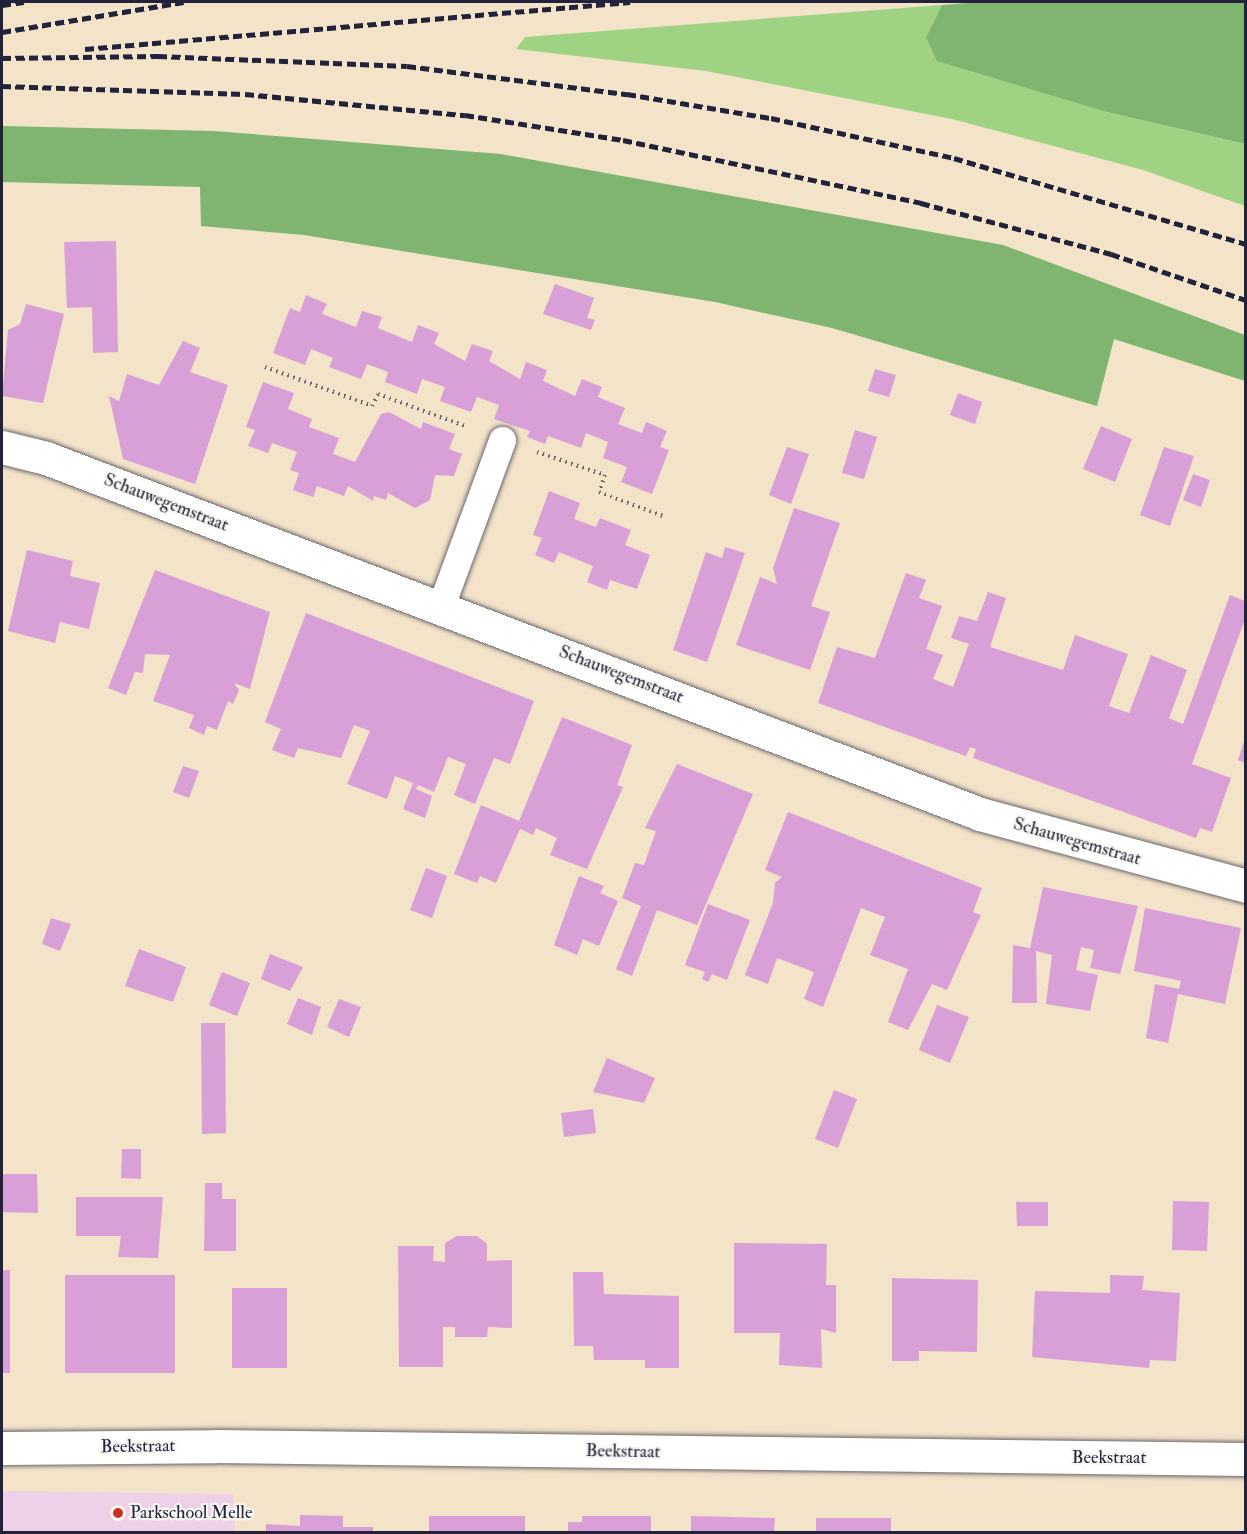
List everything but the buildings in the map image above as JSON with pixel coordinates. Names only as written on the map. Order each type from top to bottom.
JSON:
[{"type":"street","name":"Schauwegemstraat","points":[[2,447],[46,458],[441,606],[980,814],[1245,886]]},
{"type":"street","name":"Beekstraat","points":[[2,1448],[216,1446],[1245,1459]]},
{"type":"lane","points":[[441,606],[502,440]]},
{"type":"shaded area","name":"Parkschool Melle","points":[[2,1491],[233,1494],[235,1532],[2,1532]]},
{"type":"green space","points":[[980,2],[1245,2],[1245,144],[1107,112],[937,61],[926,37],[942,5]]},
{"type":"green space","points":[[942,5],[926,37],[1107,112],[1245,144],[1245,206],[1143,170],[952,119],[706,71],[516,49],[525,37]]},
{"type":"green space","points":[[2,126],[214,131],[501,154],[1003,245],[1245,335],[1245,381],[1114,339],[1097,406],[832,328],[715,302],[304,235],[201,226],[200,187],[2,182]]},
{"type":"railway","points":[[2,5],[24,2]]},
{"type":"railway","points":[[2,32],[184,2]]},
{"type":"railway","points":[[85,49],[630,2]]},
{"type":"railway","points":[[2,58],[158,56],[407,66],[627,94],[771,118],[954,158],[1246,244]]},
{"type":"railway","points":[[2,86],[245,94],[465,115],[623,140],[921,203],[1111,254],[1246,300]]},
{"type":"place","name":"Parkschool Melle","points":[[118,1513]]}]
